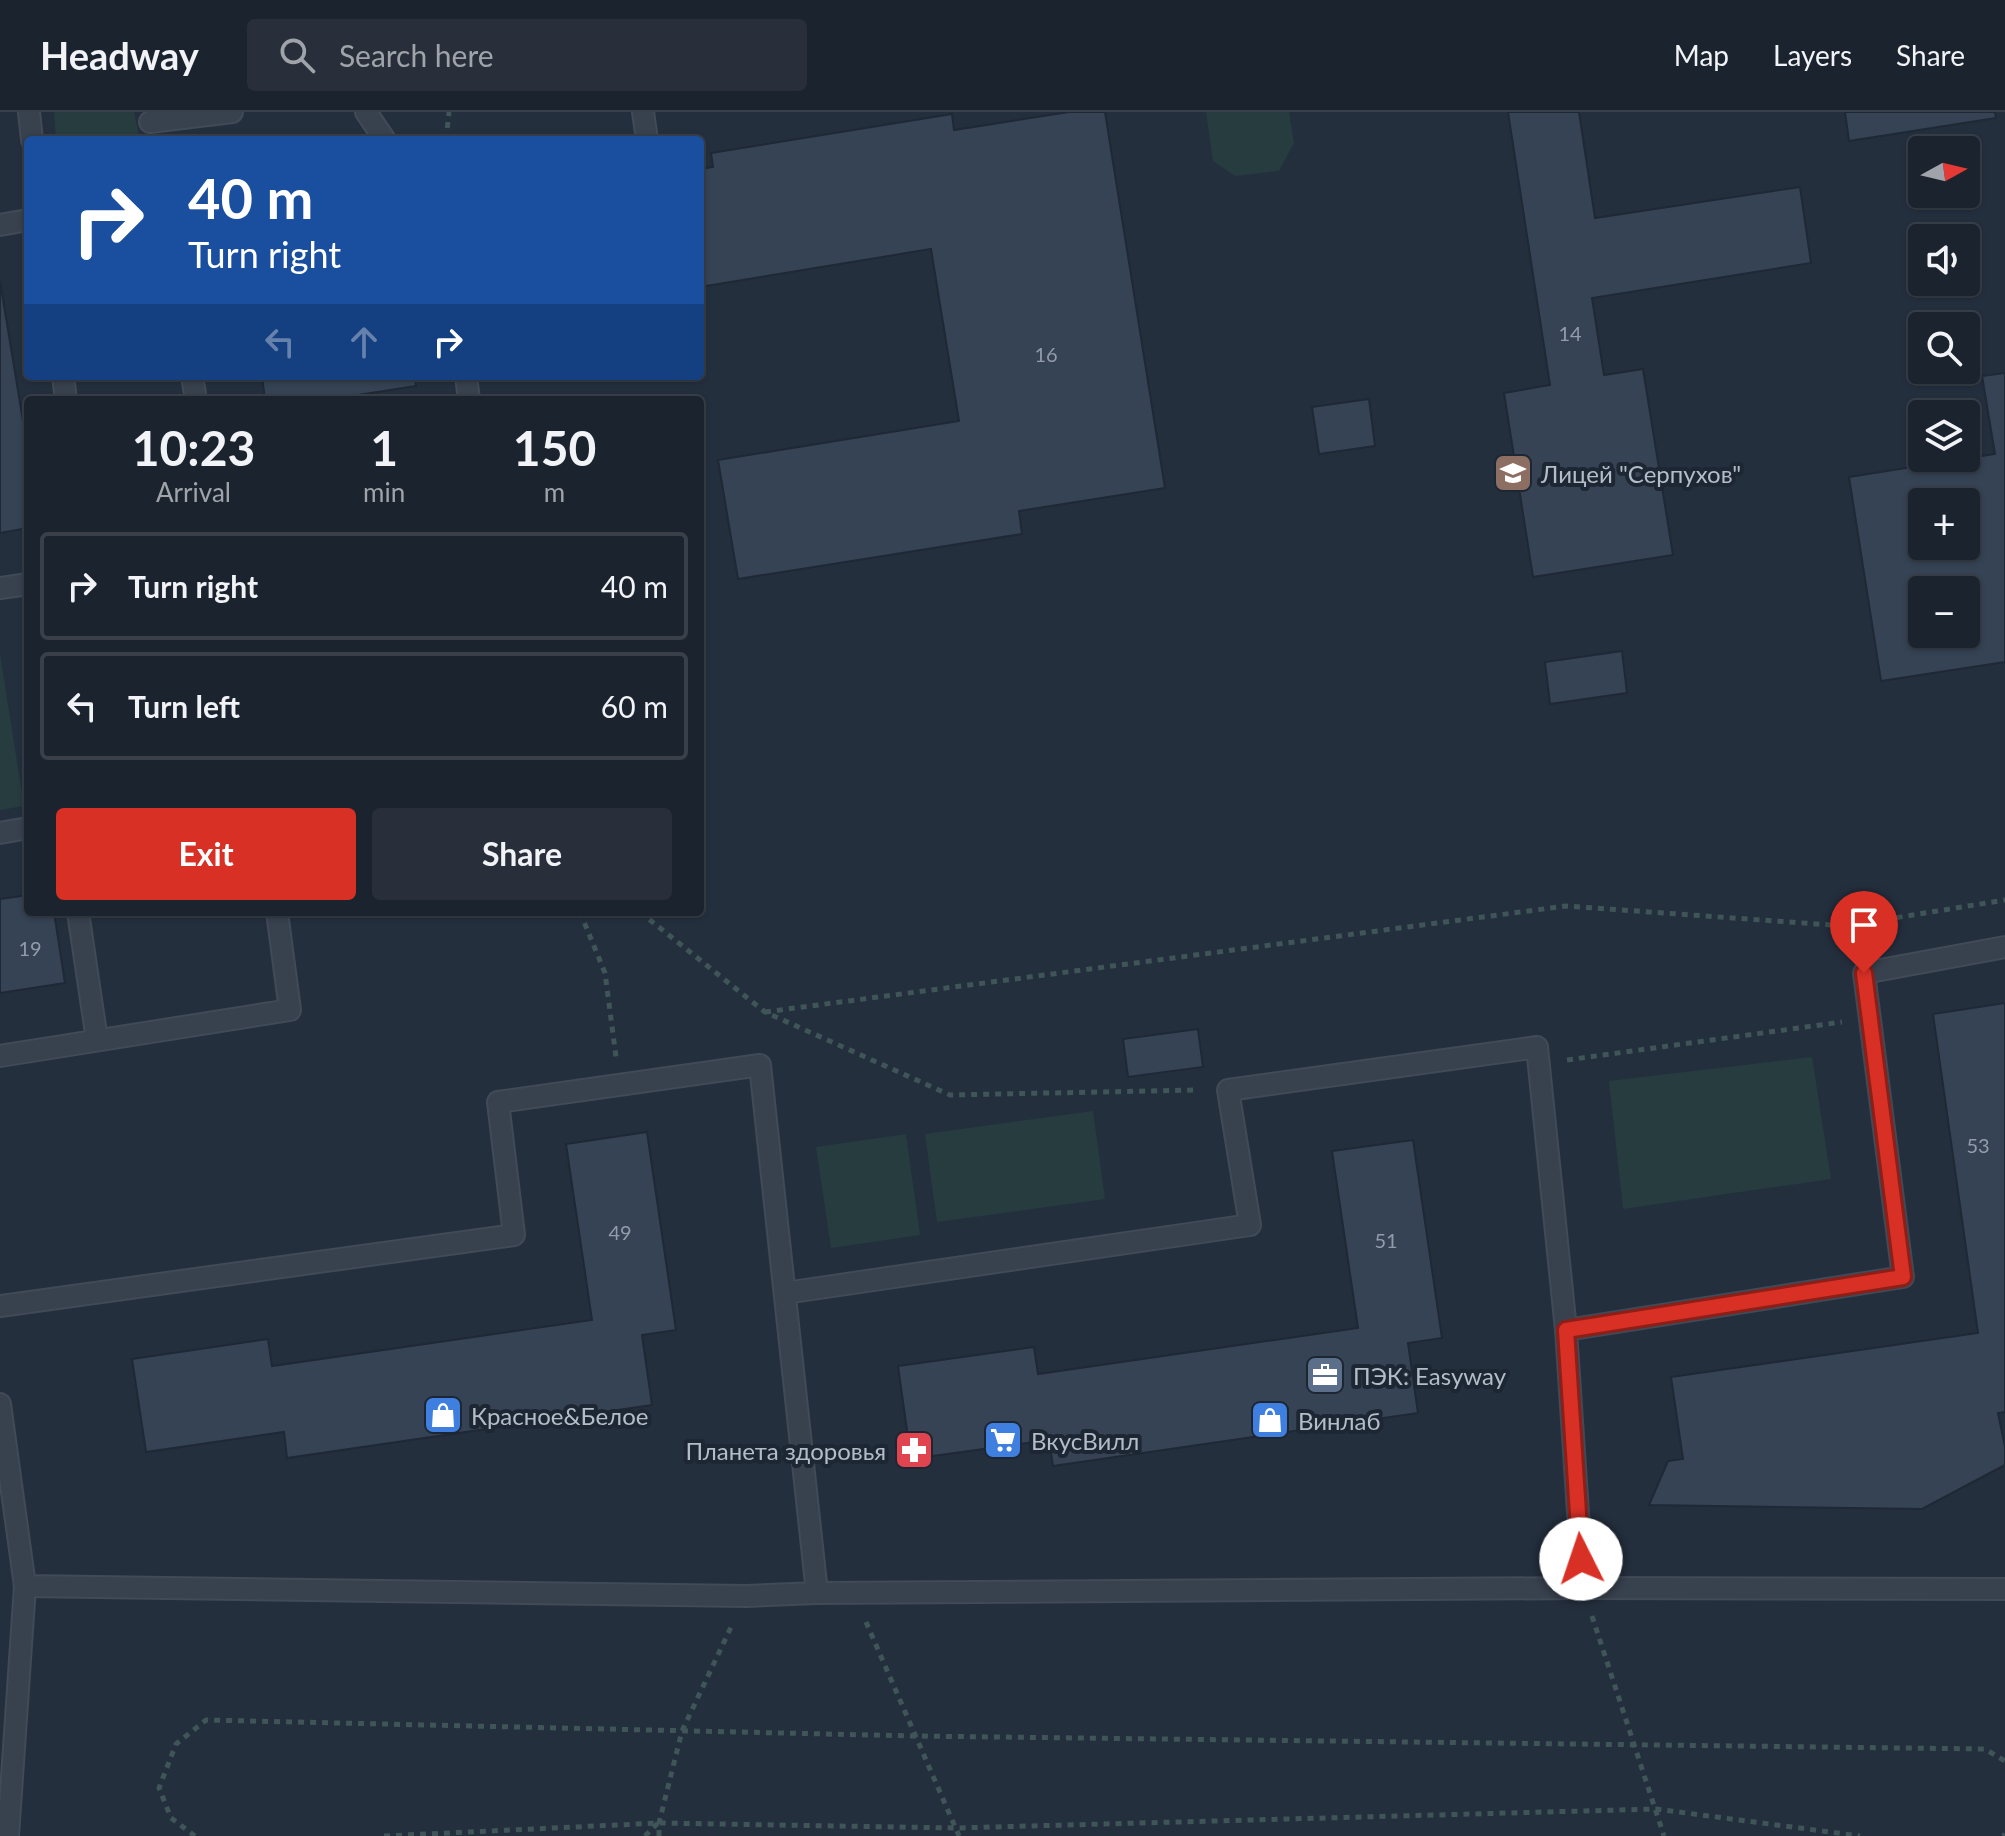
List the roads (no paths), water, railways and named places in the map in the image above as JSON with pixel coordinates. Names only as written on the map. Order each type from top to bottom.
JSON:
[{"type":"lane","points":[[29,112],[32,136]]},
{"type":"lane","points":[[150,125],[232,112]]},
{"type":"lane","points":[[366,112],[382,136]]},
{"type":"lane","points":[[643,112],[646,136]]},
{"type":"lane","points":[[0,225],[24,221]]},
{"type":"lane","points":[[0,588],[24,585]]},
{"type":"lane","points":[[0,833],[24,829]]},
{"type":"lane","points":[[79,916],[97,1040]]},
{"type":"lane","points":[[0,1056],[290,1010],[278,916]]},
{"type":"lane","points":[[1566,1330],[1903,1277],[1864,973],[2005,947]]},
{"type":"lane","points":[[785,1293],[1250,1225],[1228,1090],[1537,1047],[1566,1330],[1583,1588]]},
{"type":"lane","points":[[0,1306],[514,1235],[498,1102],[760,1065],[817,1593]]},
{"type":"lane","points":[[0,1404],[25,1586],[8,1836]]},
{"type":"lane","points":[[25,1586],[747,1596],[853,1592],[2005,1589]]},
{"type":"place","name":"Лицей \"Серпухов\"","points":[[1513,473]]},
{"type":"place","name":"ПЭК: Easyway","points":[[1325,1375]]},
{"type":"place","name":"Красное&Белое","points":[[443,1415]]},
{"type":"place","name":"Винлаб","points":[[1270,1420]]},
{"type":"place","name":"ВкусВилл","points":[[1003,1440]]},
{"type":"place","name":"Планета здоровья","points":[[914,1450]]}]
